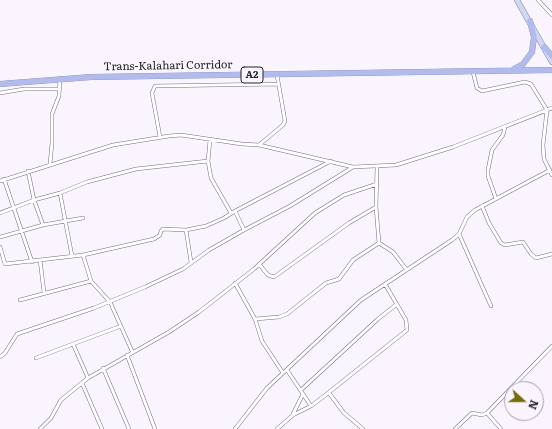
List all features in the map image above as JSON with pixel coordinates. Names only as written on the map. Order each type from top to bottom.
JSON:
[{"type":"highway","points":[[512,70],[523,64],[532,52],[534,37],[530,21]]},
{"type":"highway","points":[[544,47],[552,56]]},
{"type":"highway","name":"Trans-Kalahari Corridor","points":[[491,72],[512,70],[552,70]]},
{"type":"highway","name":"Trans-Kalahari Corridor","points":[[0,84],[13,84],[60,78],[473,72],[552,74]]},
{"type":"highway","name":"Trans-Kalahari Corridor","points":[[0,88],[13,84]]},
{"type":"main road","points":[[517,0],[552,62]]},
{"type":"street","points":[[538,0],[551,11],[552,16]]},
{"type":"street","points":[[473,72],[476,88],[482,91],[528,83],[547,110],[543,145],[544,159],[550,168],[552,175]]},
{"type":"street","points":[[259,145],[284,125],[285,121],[277,75]]},
{"type":"street","points":[[50,164],[52,114],[60,89],[60,78]]},
{"type":"street","points":[[160,137],[152,93],[155,86],[278,84]]},
{"type":"street","points":[[0,93],[24,89],[60,89]]},
{"type":"street","points":[[0,181],[50,164],[113,146],[160,137],[181,135],[210,140],[259,145],[353,166],[377,167],[396,165],[415,160],[552,108]]},
{"type":"street","points":[[496,199],[488,176],[488,170],[492,150],[504,135],[505,127]]},
{"type":"street","points":[[210,140],[208,161],[211,178],[244,230]]},
{"type":"street","points":[[0,213],[34,200],[60,194],[87,182],[136,169],[208,161]]},
{"type":"street","points":[[0,266],[5,264],[32,262],[72,256],[154,239],[160,235],[161,231],[164,229],[186,230],[206,226],[331,161]]},
{"type":"street","points":[[0,357],[5,353],[18,334],[110,302],[171,275],[244,230],[290,206],[353,166]]},
{"type":"street","points":[[377,167],[376,208],[379,243]]},
{"type":"street","points":[[235,429],[267,388],[333,328],[346,313],[406,269],[441,248],[459,234],[467,217],[482,206],[550,168]]},
{"type":"street","points":[[28,172],[34,200],[43,225]]},
{"type":"street","points":[[4,179],[32,262]]},
{"type":"street","points":[[40,429],[51,418],[61,400],[88,378],[132,351],[184,323],[259,264],[315,213],[344,195],[377,184]]},
{"type":"street","points":[[60,194],[72,256]]},
{"type":"street","points":[[482,206],[489,223],[501,243],[505,245],[523,242],[531,254],[536,258],[552,254]]},
{"type":"street","points":[[259,264],[268,275],[274,277],[349,223],[376,208]]},
{"type":"street","points":[[0,237],[64,220],[83,218]]},
{"type":"street","points":[[186,230],[191,262]]},
{"type":"street","points":[[459,234],[491,306]]},
{"type":"street","points":[[379,243],[393,252],[406,269]]},
{"type":"street","points":[[255,320],[273,319],[288,314],[326,283],[339,278],[353,260],[379,243]]},
{"type":"street","points":[[0,247],[5,264]]},
{"type":"street","points":[[83,254],[91,281],[110,302],[132,351]]},
{"type":"street","points":[[40,260],[44,292]]},
{"type":"street","points":[[20,300],[44,292],[91,281]]},
{"type":"street","points":[[235,283],[255,320],[262,341],[283,373]]},
{"type":"street","points":[[277,429],[293,415],[311,406],[329,393],[407,330],[408,324],[398,304],[385,284]]},
{"type":"street","points":[[301,390],[378,319],[398,304]]},
{"type":"street","points":[[36,358],[121,326]]},
{"type":"street","points":[[73,344],[88,378]]},
{"type":"street","points":[[455,429],[472,413],[482,415],[487,413],[552,346]]},
{"type":"street","points":[[126,355],[155,429]]},
{"type":"street","points":[[103,368],[129,429]]},
{"type":"street","points":[[287,370],[311,406]]},
{"type":"street","points":[[82,383],[102,429]]},
{"type":"street","points":[[329,393],[344,413],[362,429]]},
{"type":"street","points":[[293,415],[303,394]]},
{"type":"street","points":[[487,413],[502,429]]}]
